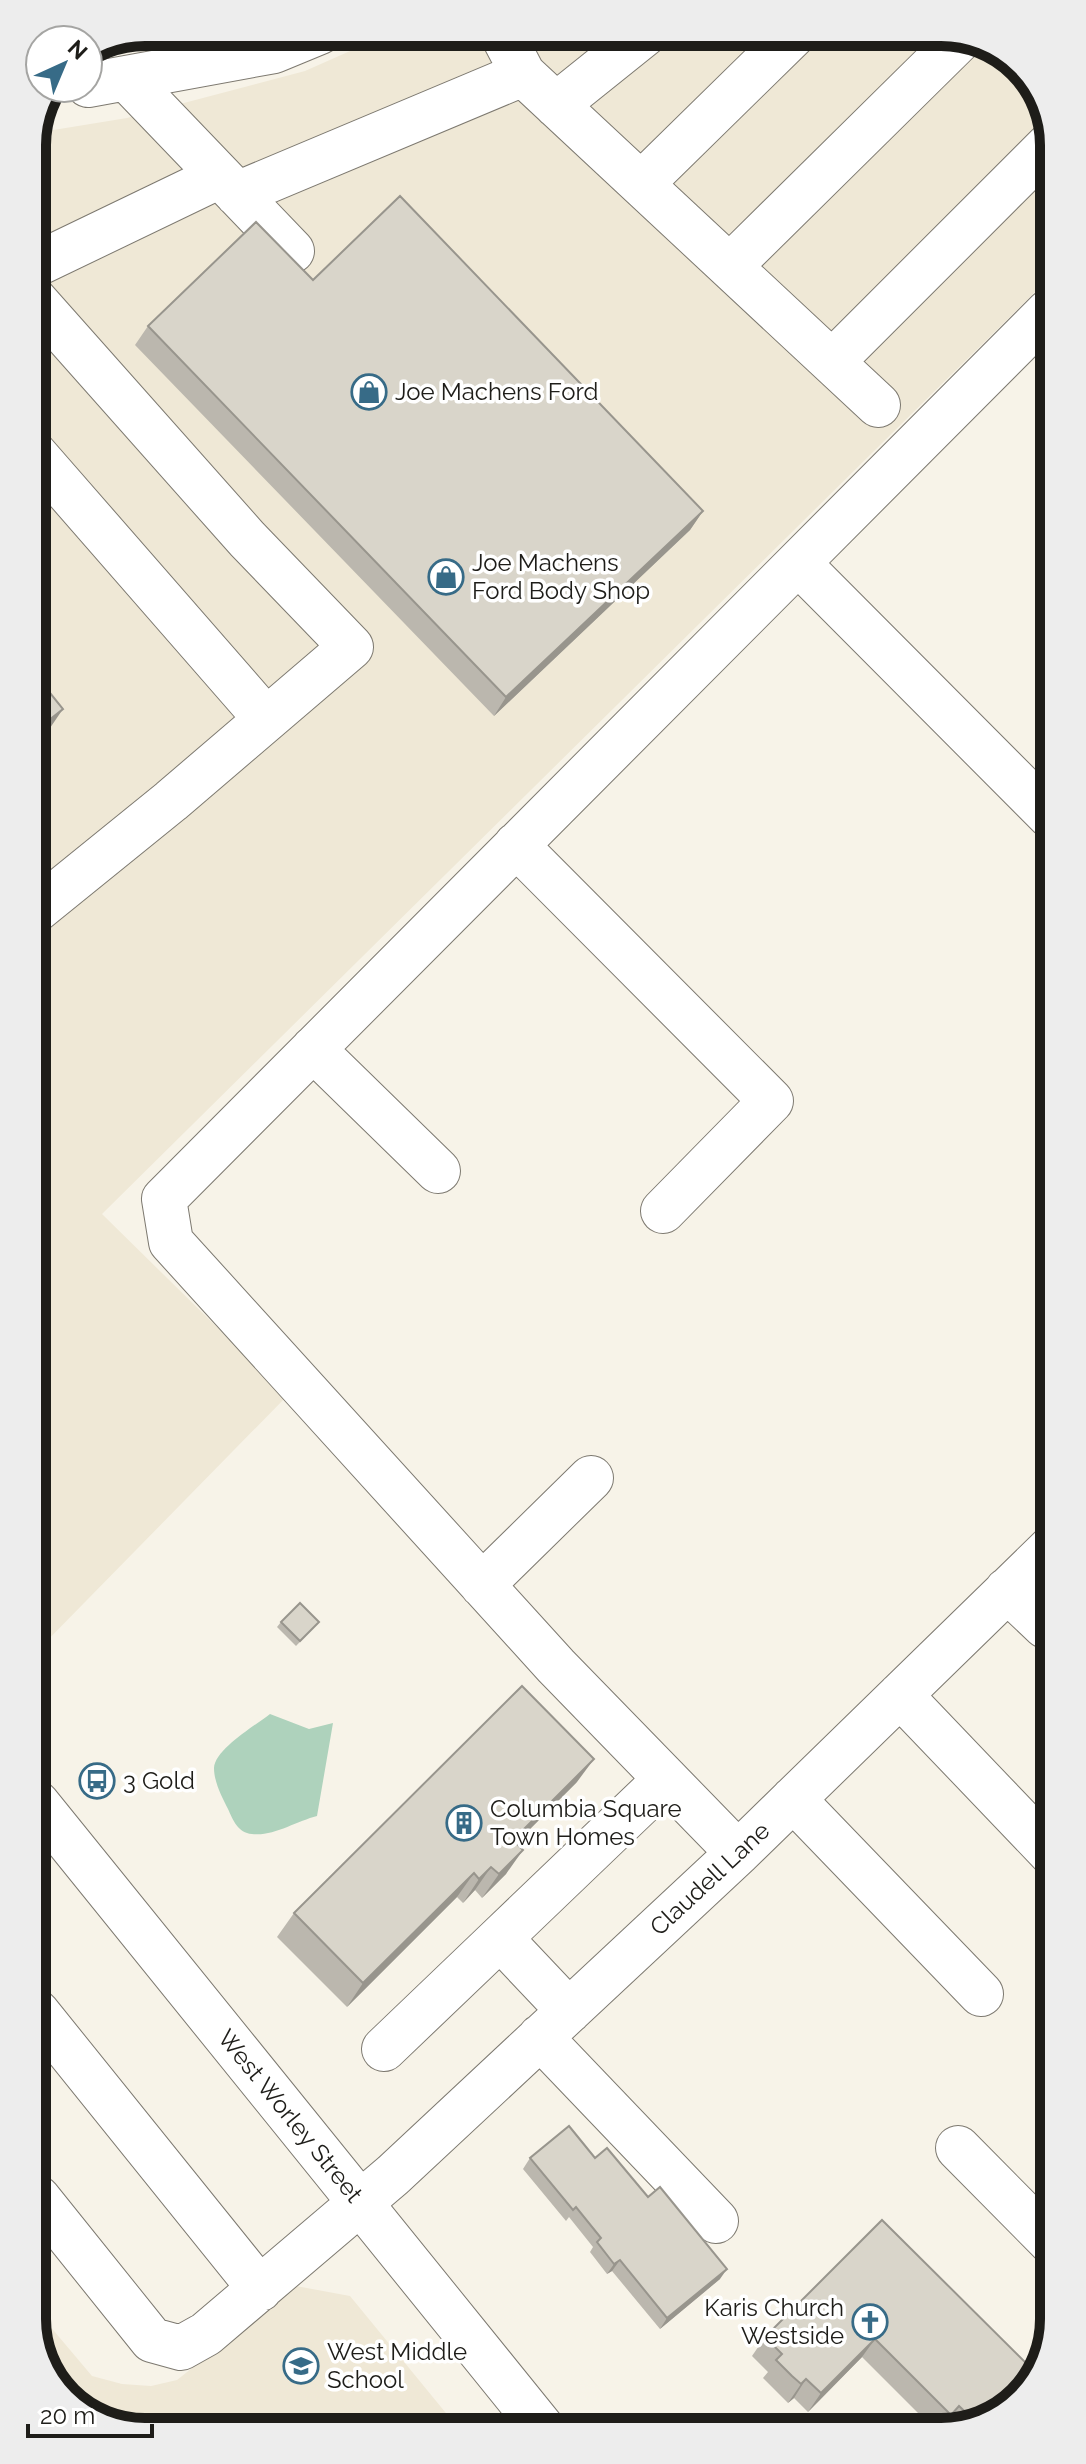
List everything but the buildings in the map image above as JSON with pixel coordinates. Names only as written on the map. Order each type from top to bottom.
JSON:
[{"type":"street","points":[[107,81],[274,51],[286,46]]},
{"type":"street","points":[[508,46],[523,74],[878,405]]},
{"type":"street","points":[[556,105],[630,46]]},
{"type":"street","points":[[641,184],[782,46]]},
{"type":"street","points":[[730,266],[952,47]]},
{"type":"street","points":[[46,261],[228,185],[523,74]]},
{"type":"street","points":[[107,81],[228,185],[292,251]]},
{"type":"street","points":[[832,362],[1040,154]]},
{"type":"street","points":[[46,313],[247,539],[351,647],[46,902]]},
{"type":"street","points":[[738,1853],[482,1585],[171,1242],[164,1199],[1040,320]]},
{"type":"street","points":[[46,467],[266,719]]},
{"type":"street","points":[[798,563],[1040,806]]},
{"type":"street","points":[[516,845],[771,1101],[663,1211]]},
{"type":"street","points":[[313,1049],[438,1171]]},
{"type":"street","points":[[482,1585],[591,1478]]},
{"type":"street","name":"Claudell Lane","points":[[46,2208],[152,2340],[181,2348],[206,2334],[361,2204],[738,1853],[1040,1558]]},
{"type":"street","points":[[1007,1590],[1040,1621]]},
{"type":"street","points":[[900,1695],[1040,1841]]},
{"type":"street","points":[[384,2049],[666,1779]]},
{"type":"street","points":[[793,1799],[981,1994]]},
{"type":"street","name":"West Worley Street","points":[[46,1814],[534,2418]]},
{"type":"street","points":[[500,1938],[554,2024],[716,2221]]},
{"type":"street","points":[[46,2023],[260,2289]]},
{"type":"street","points":[[958,2148],[1040,2231]]},
{"type":"shaded area","points":[[361,46],[947,46],[966,49],[990,59],[1011,75],[1035,113],[1040,145],[1040,287],[102,1214],[287,1396],[46,1642],[47,131],[127,118],[305,71]]},
{"type":"shaded area","name":"West Middle School","points":[[296,2286],[350,2296],[450,2418],[139,2418],[113,2413],[85,2397],[67,2379],[51,2351],[46,2322],[92,2376],[122,2384],[151,2386],[177,2380]]},
{"type":"green space","points":[[270,1714],[309,1729],[333,1723],[317,1816],[276,1831],[252,1834],[240,1829],[234,1821],[215,1779],[214,1768],[228,1745]]},
{"type":"place","name":"Joe Machens Ford","points":[[369,392]]},
{"type":"place","name":"Joe Machens Ford Body Shop","points":[[446,577]]},
{"type":"place","name":"3 Gold","points":[[97,1781]]},
{"type":"place","name":"Columbia Square Town Homes","points":[[464,1823]]},
{"type":"place","name":"Karis Church Westside","points":[[870,2322]]},
{"type":"place","name":"West Middle School","points":[[301,2366]]}]
